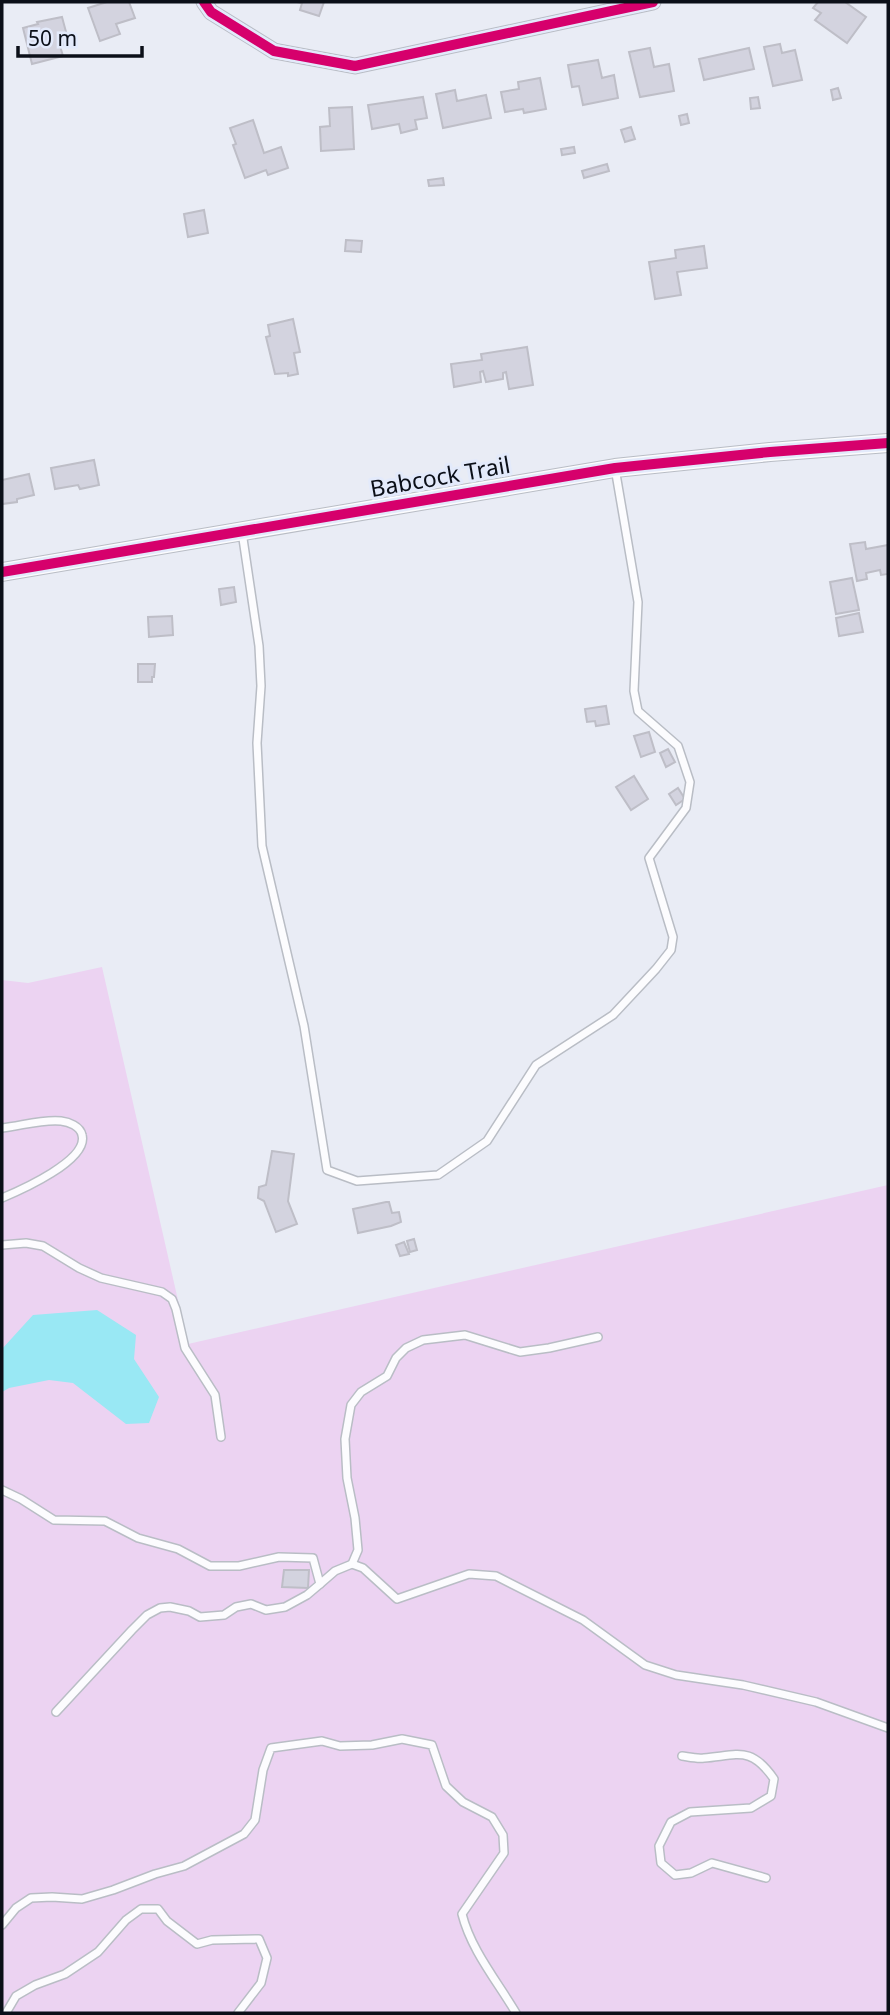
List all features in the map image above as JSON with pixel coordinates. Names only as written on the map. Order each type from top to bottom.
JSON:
[{"type":"street","points":[[204,2],[211,12],[274,51],[355,66],[653,2]]},
{"type":"street","name":"Babcock Trail","points":[[2,572],[615,468],[888,443]]},
{"type":"lane","points":[[242,531],[259,646],[261,686],[257,743],[262,846],[304,1026],[327,1170],[357,1181],[438,1175],[487,1141],[536,1065],[613,1016],[671,950],[673,937],[649,858],[686,808],[690,782],[678,747],[639,711],[634,691],[638,602],[615,468]]},
{"type":"lane","points":[[2,1128],[68,1122],[76,1127],[83,1137],[79,1150],[72,1159],[2,1198]]},
{"type":"lane","points":[[2,1245],[26,1243],[43,1246],[93,1274],[162,1292],[172,1299],[185,1348],[215,1395],[221,1437]]},
{"type":"lane","points":[[352,1564],[358,1550],[347,1478],[345,1440],[351,1405],[361,1392],[387,1376],[396,1358],[407,1348],[423,1340],[465,1335],[520,1352],[598,1337]]},
{"type":"lane","points":[[2,1490],[54,1520],[105,1521],[138,1538],[178,1549],[210,1566],[239,1566],[279,1557],[313,1559],[320,1584]]},
{"type":"lane","points":[[56,1712],[147,1615],[160,1608],[189,1611],[201,1617],[224,1615],[236,1607],[251,1604],[266,1610],[285,1607],[307,1595],[335,1571],[352,1564],[363,1567],[397,1599],[470,1574],[496,1576],[583,1620],[645,1665],[676,1675],[743,1685],[816,1702],[888,1728]]},
{"type":"lane","points":[[2,1925],[16,1908],[31,1898],[82,1899],[113,1890],[184,1866],[244,1834],[255,1820],[263,1770],[271,1748],[322,1741],[340,1746],[372,1745],[402,1739],[432,1745],[446,1786],[463,1802],[492,1817],[503,1835],[504,1853],[462,1914],[476,1948],[516,2013]]},
{"type":"lane","points":[[682,1756],[702,1759],[723,1754],[743,1754],[763,1763],[774,1779],[771,1796],[751,1808],[690,1812],[671,1822],[659,1846],[661,1863],[675,1875],[691,1873],[712,1863],[766,1878]]},
{"type":"lane","points":[[6,2013],[16,1996],[35,1984],[65,1974],[98,1952],[126,1920],[141,1909],[158,1909],[172,1926],[197,1944],[212,1940],[259,1938],[267,1958],[261,1983],[239,2013]]},
{"type":"shaded area","points":[[102,967],[188,1344],[888,1185],[888,2013],[2,2013],[2,980],[28,983]]},
{"type":"water","points":[[97,1310],[136,1335],[134,1359],[159,1397],[149,1423],[126,1424],[73,1383],[49,1380],[9,1388],[2,1392],[2,1349],[33,1315]]},
{"type":"building","points":[[107,2],[129,2],[135,18],[116,24],[120,34],[100,41],[88,8]]},
{"type":"building","points":[[297,2],[324,2],[319,16],[300,10],[302,3]]},
{"type":"building","points":[[818,2],[845,2],[866,17],[847,43],[815,20],[821,13],[813,8]]},
{"type":"building","points":[[62,17],[69,43],[60,46],[63,56],[32,64],[23,28]]},
{"type":"building","points":[[780,44],[782,53],[795,50],[802,80],[773,86],[764,47]]},
{"type":"building","points":[[650,48],[654,67],[669,64],[674,91],[640,97],[629,52]]},
{"type":"building","points":[[749,48],[754,69],[704,80],[699,59]]},
{"type":"building","points":[[598,60],[602,78],[614,75],[618,98],[583,105],[579,86],[572,87],[568,65]]},
{"type":"building","points":[[540,78],[546,109],[524,113],[523,109],[505,112],[501,92],[519,89],[518,82]]},
{"type":"building","points":[[838,88],[841,98],[833,100],[831,90]]},
{"type":"building","points":[[455,90],[457,101],[486,95],[491,118],[443,128],[436,94]]},
{"type":"building","points":[[423,97],[427,118],[415,120],[417,129],[401,133],[399,124],[372,129],[368,105]]},
{"type":"building","points":[[758,97],[760,108],[751,109],[750,98]]},
{"type":"building","points":[[352,107],[354,149],[321,151],[320,127],[330,126],[329,108]]},
{"type":"building","points":[[687,114],[689,123],[681,125],[679,116]]},
{"type":"building","points":[[253,120],[264,153],[281,147],[288,168],[268,175],[266,170],[245,178],[230,128]]},
{"type":"building","points":[[631,127],[635,139],[625,142],[621,130]]},
{"type":"building","points":[[574,147],[575,153],[562,155],[561,149]]},
{"type":"building","points":[[607,164],[609,171],[584,178],[582,171]]},
{"type":"building","points":[[443,178],[444,185],[429,186],[428,180]]},
{"type":"building","points":[[204,210],[208,233],[188,237],[184,214]]},
{"type":"building","points":[[346,240],[362,241],[361,252],[345,251]]},
{"type":"building","points":[[704,246],[707,268],[677,272],[681,295],[655,299],[649,262],[676,258],[675,250]]},
{"type":"building","points":[[293,319],[300,352],[294,353],[298,374],[275,374],[266,337],[270,336],[268,325]]},
{"type":"building","points":[[527,347],[533,385],[509,389],[506,372],[503,373],[503,379],[486,382],[483,371],[480,372],[481,382],[454,387],[451,364],[482,360],[481,354]]},
{"type":"building","points":[[94,460],[99,485],[80,489],[78,485],[55,489],[51,468]]},
{"type":"building","points":[[29,474],[34,495],[17,499],[17,502],[2,504],[2,480]]},
{"type":"building","points":[[865,542],[866,549],[888,545],[888,574],[881,575],[880,570],[866,573],[867,579],[857,581],[850,544]]},
{"type":"building","points":[[852,578],[859,610],[836,614],[830,582]]},
{"type":"building","points":[[234,587],[236,602],[221,605],[219,589]]},
{"type":"building","points":[[859,613],[863,632],[839,636],[836,618]]},
{"type":"building","points":[[172,616],[173,635],[149,637],[148,617]]},
{"type":"building","points":[[138,664],[155,664],[152,682],[138,682]]},
{"type":"building","points":[[606,706],[609,724],[596,726],[595,721],[587,722],[585,709]]},
{"type":"building","points":[[649,732],[655,752],[641,757],[634,736]]},
{"type":"building","points":[[668,749],[675,762],[666,767],[660,753]]},
{"type":"building","points":[[634,776],[648,799],[631,810],[616,787]]},
{"type":"building","points":[[678,788],[685,799],[676,805],[669,794]]},
{"type":"building","points":[[272,1151],[294,1154],[288,1201],[297,1224],[276,1232],[264,1201],[258,1198],[259,1187],[266,1185]]},
{"type":"building","points":[[389,1202],[392,1213],[399,1212],[401,1222],[358,1233],[353,1209]]},
{"type":"building","points":[[414,1239],[417,1250],[410,1252],[407,1241]]},
{"type":"building","points":[[404,1242],[409,1254],[400,1256],[396,1245]]},
{"type":"building","points":[[284,1570],[309,1570],[308,1588],[282,1587]]},
{"type":"cycle path","points":[[204,2],[211,12],[274,51],[355,66],[653,2]]},
{"type":"cycle path","points":[[2,572],[615,468],[888,443]]}]
